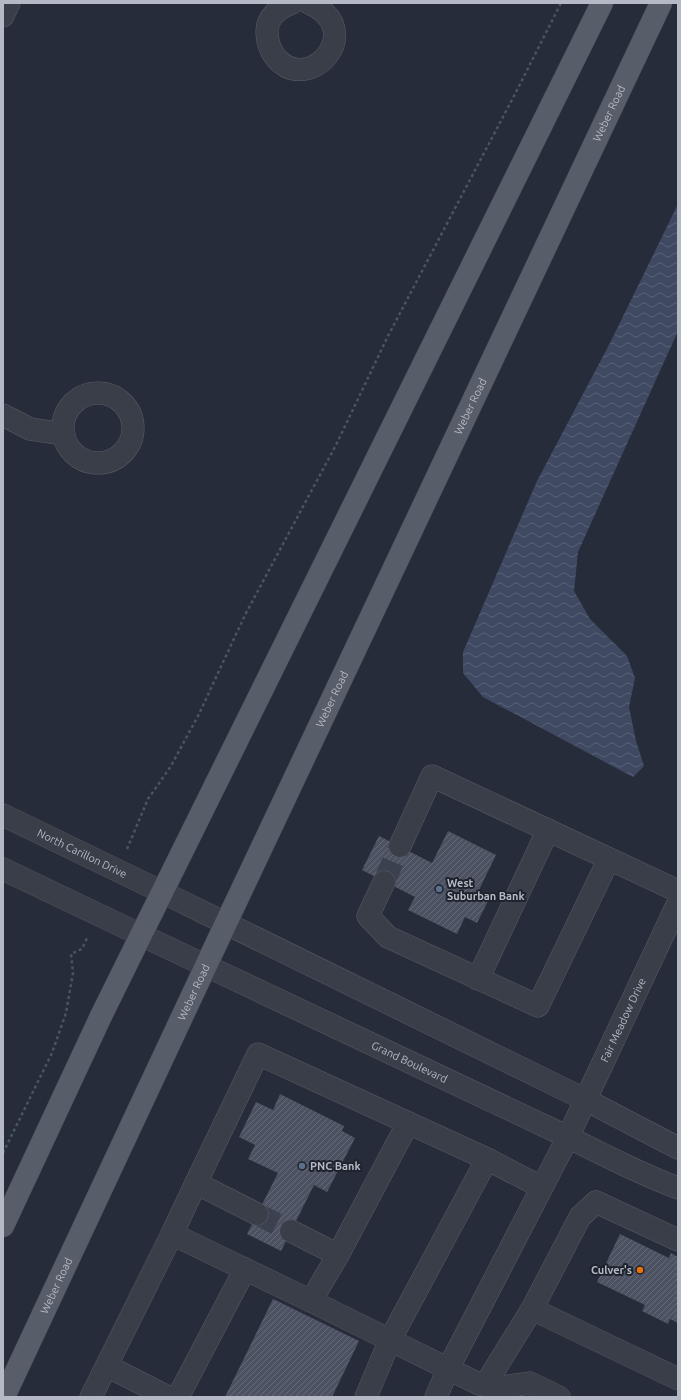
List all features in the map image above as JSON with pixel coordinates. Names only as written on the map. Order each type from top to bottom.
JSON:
[{"type":"main road","points":[[3,1226],[101,1016],[602,3]]},
{"type":"main road","name":"Weber Road","points":[[4,1397],[226,923],[661,3]]},
{"type":"street","points":[[3,16],[9,3]]},
{"type":"street","points":[[285,4],[272,16],[267,28],[267,41],[272,54],[281,63],[293,69],[307,69],[319,64],[329,55],[334,43],[334,29],[329,17],[320,8],[309,3]]},
{"type":"street","points":[[3,416],[30,429],[64,434]]},
{"type":"street","points":[[400,846],[432,776],[678,891]]},
{"type":"street","name":"North Carillon Drive","points":[[3,815],[162,892]]},
{"type":"street","points":[[478,979],[548,830]]},
{"type":"street","points":[[384,882],[368,916],[388,937],[538,1006],[609,859]]},
{"type":"street","points":[[3,869],[141,935]]},
{"type":"street","points":[[162,892],[586,1100],[678,1148]]},
{"type":"street","name":"Fair Meadow Drive","points":[[436,1397],[448,1369],[568,1137],[678,904]]},
{"type":"street","name":"Grand Boulevard","points":[[141,935],[568,1137],[609,1158],[678,1188]]},
{"type":"street","points":[[91,1397],[172,1234],[258,1054],[487,1159],[542,1187]]},
{"type":"street","points":[[311,1301],[338,1255],[408,1123]]},
{"type":"street","points":[[366,1397],[390,1340],[487,1159]]},
{"type":"street","points":[[196,1183],[257,1214]]},
{"type":"street","points":[[484,1384],[532,1309],[580,1218],[596,1202],[678,1240]]},
{"type":"street","points":[[291,1231],[338,1255]]},
{"type":"street","points":[[172,1234],[479,1384],[501,1387],[530,1383],[559,1397]]},
{"type":"street","points":[[178,1397],[245,1269]]},
{"type":"street","points":[[532,1309],[678,1379]]},
{"type":"street","points":[[107,1366],[168,1397]]},
{"type":"path","points":[[130,842],[148,799],[170,766],[199,714],[245,615],[336,445],[388,336],[561,3]]},
{"type":"path","points":[[3,1153],[52,1052],[66,1013],[73,973],[72,954],[82,949],[87,938]]},
{"type":"water","points":[[678,204],[678,331],[578,552],[574,591],[590,619],[627,656],[635,678],[629,707],[636,741],[644,766],[633,777],[483,697],[463,673],[463,652],[537,481],[610,343]]},
{"type":"building","name":"West Suburban Bank","points":[[448,831],[496,855],[476,896],[488,901],[477,923],[465,917],[457,934],[408,910],[415,897],[362,870],[379,836],[432,863]]},
{"type":"building","name":"PNC Bank","points":[[280,1094],[344,1126],[342,1131],[355,1138],[327,1192],[314,1185],[281,1251],[247,1234],[278,1173],[248,1159],[255,1145],[239,1137],[256,1102],[273,1110]]},
{"type":"building","name":"Culver's","points":[[620,1234],[669,1258],[671,1253],[678,1257],[678,1323],[670,1319],[668,1324],[642,1311],[645,1305],[597,1282]]},
{"type":"building","points":[[273,1299],[359,1341],[332,1397],[225,1397]]},
{"type":"tunnel","points":[[384,882],[400,846]]},
{"type":"tunnel","points":[[257,1214],[291,1231]]},
{"type":"place","name":"West Suburban Bank","points":[[439,889]]},
{"type":"place","name":"PNC Bank","points":[[302,1166]]},
{"type":"place","name":"Culver's","points":[[640,1270]]}]
